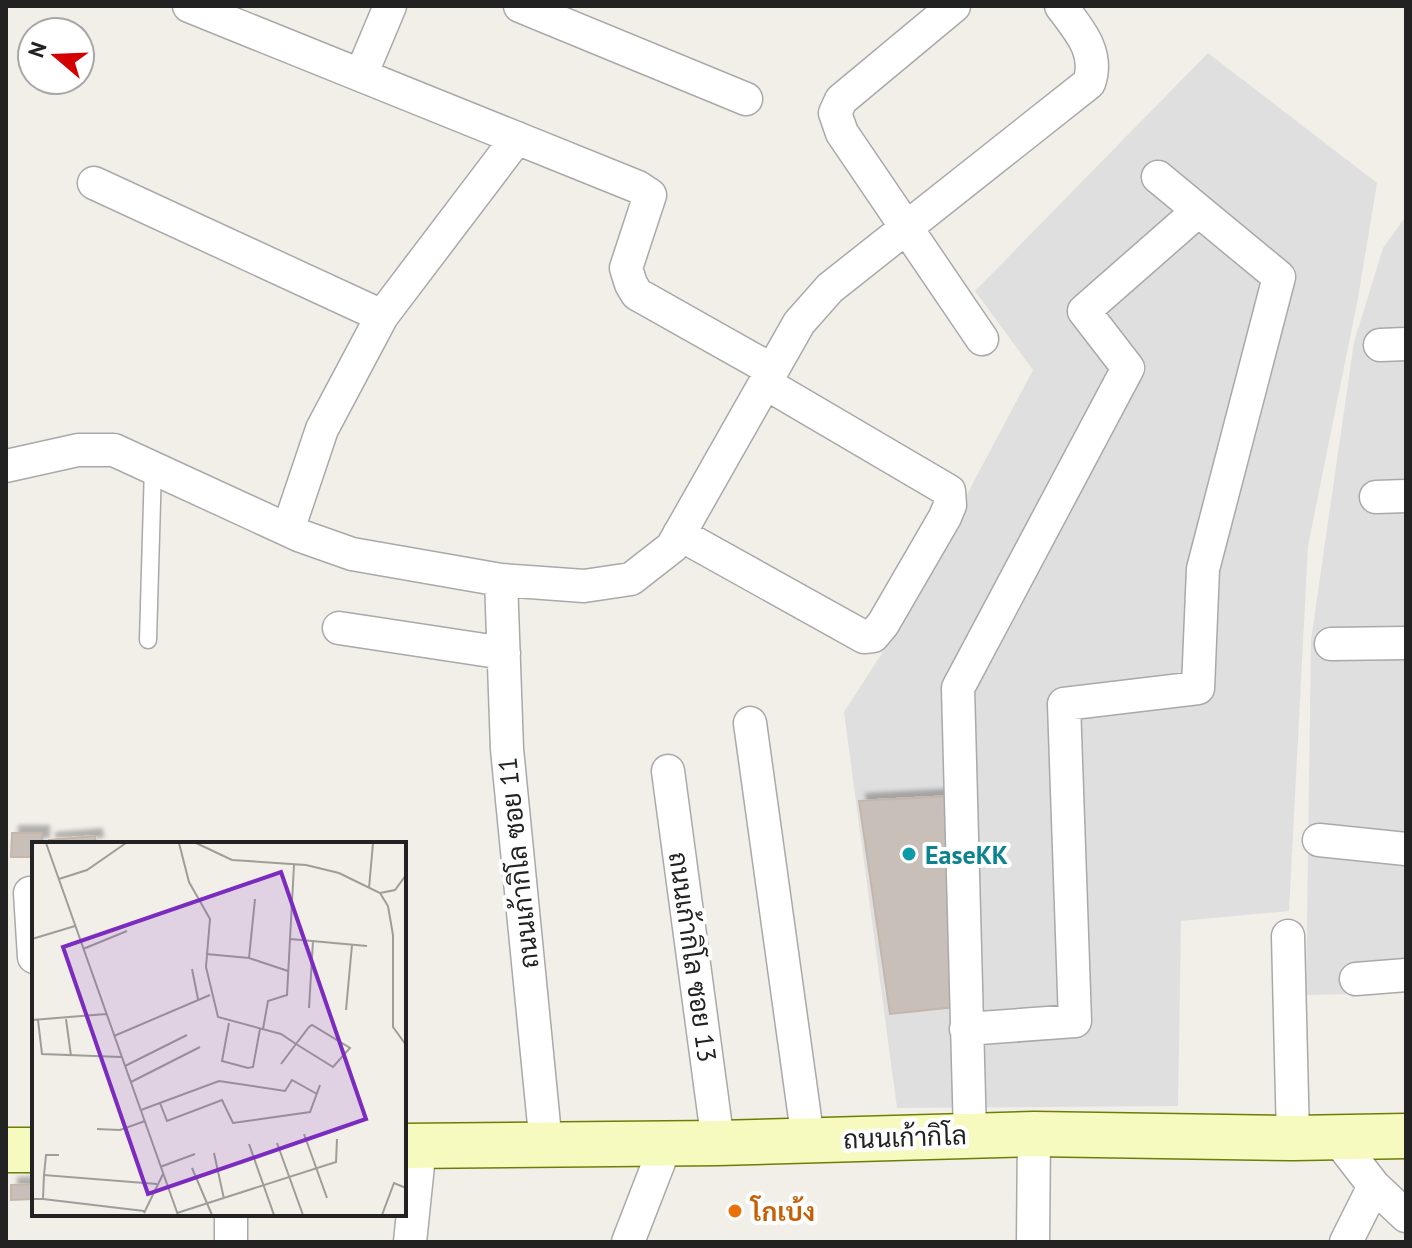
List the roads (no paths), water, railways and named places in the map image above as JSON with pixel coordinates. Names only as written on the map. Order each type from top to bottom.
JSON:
[{"type":"main road","name":"ถนนเก้ากิโล","points":[[412,1146],[718,1143],[1034,1134],[1293,1138],[1406,1136]]},
{"type":"main road","points":[[6,1150],[32,1150]]},
{"type":"street","points":[[189,6],[638,187],[650,195],[626,268],[637,294],[949,491],[950,505],[945,517],[873,636],[864,637],[679,534]]},
{"type":"street","points":[[361,75],[390,6]]},
{"type":"street","points":[[520,6],[746,99]]},
{"type":"street","points":[[954,6],[841,100],[835,113],[842,133],[982,339]]},
{"type":"street","points":[[6,466],[78,450],[114,450],[288,530],[352,554],[501,580],[584,586],[631,579],[672,547],[799,323],[830,288],[1089,83],[1094,70],[1087,41],[1061,6]]},
{"type":"street","points":[[288,530],[322,429],[382,316],[517,138]]},
{"type":"street","points":[[966,1029],[1075,1021],[1064,704],[1198,688],[1203,569],[1279,277],[1158,177]]},
{"type":"street","points":[[94,183],[382,316]]},
{"type":"street","points":[[970,1135],[958,688],[1128,368],[1084,311],[1198,211]]},
{"type":"street","name":"ถนนเก้ากิโล ซอย 11","points":[[501,580],[507,749],[546,1145]]},
{"type":"street","points":[[339,628],[504,653]]},
{"type":"street","points":[[1331,644],[1406,643]]},
{"type":"street","points":[[750,723],[808,1140]]},
{"type":"street","name":"ถนนเก้ากิโล ซอย 13","points":[[668,771],[718,1143]]},
{"type":"street","points":[[1319,840],[1406,849]]},
{"type":"street","points":[[30,893],[32,925]]},
{"type":"street","points":[[1288,936],[1293,1138]]},
{"type":"street","points":[[1356,979],[1406,975]]},
{"type":"street","points":[[1033,1242],[1034,1134]]},
{"type":"street","points":[[1336,1137],[1374,1186],[1406,1216]]},
{"type":"street","points":[[628,1242],[666,1144]]},
{"type":"street","points":[[410,1242],[412,1146]]},
{"type":"street","points":[[1346,1242],[1374,1186]]},
{"type":"street","points":[[231,1216],[231,1242]]},
{"type":"lane","points":[[148,640],[153,467]]},
{"type":"place","name":"EaseKK","points":[[909,854]]},
{"type":"place","name":"โกเบ้ง","points":[[735,1211]]}]
